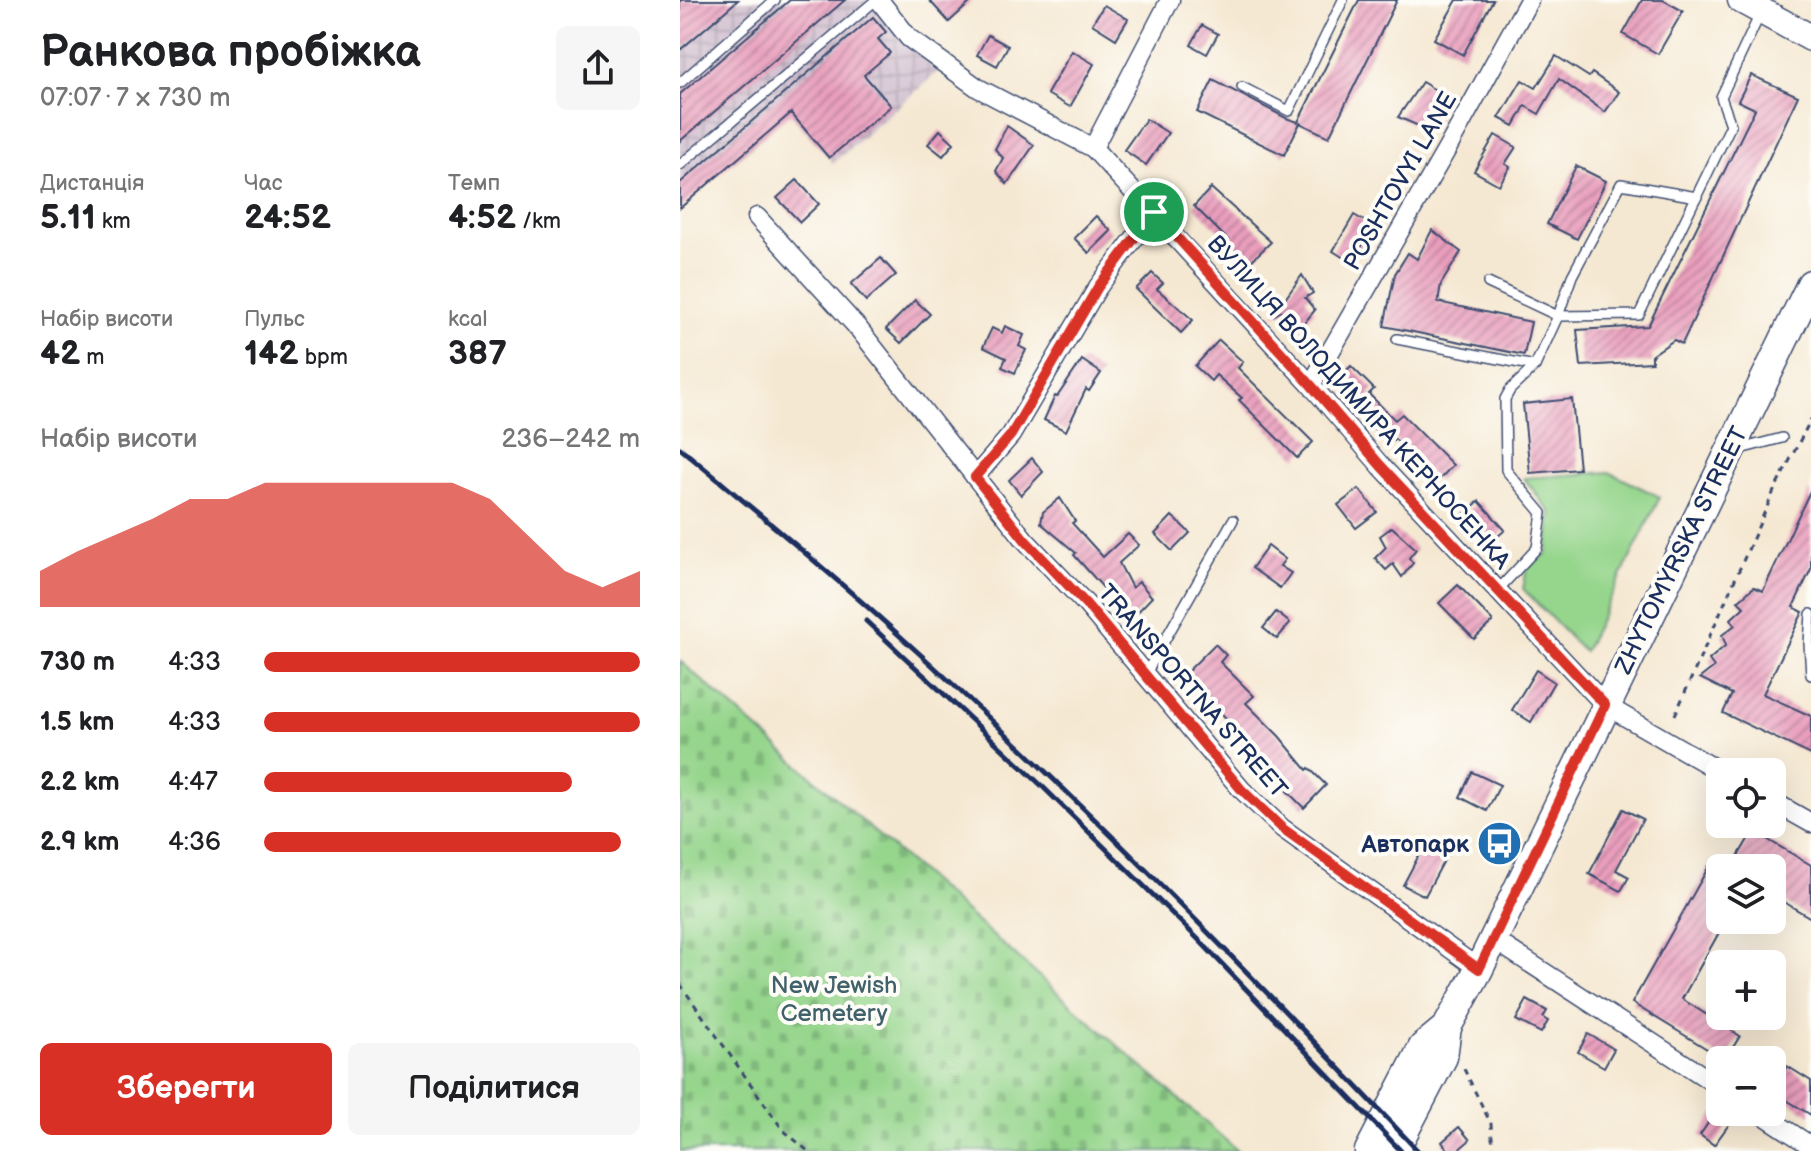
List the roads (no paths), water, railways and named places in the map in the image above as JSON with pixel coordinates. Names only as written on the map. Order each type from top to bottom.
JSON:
[{"type":"main road","points":[[1751,6],[1811,38]]},
{"type":"main road","name":"ZHYTOMYRSKA STREET","points":[[1369,1151],[1423,1047],[1447,1027],[1479,969],[1811,284]]},
{"type":"main road","points":[[1394,1151],[1443,1057],[1447,1027]]},
{"type":"street","name":"ВУЛИЦЯ ВОЛОДИМИРА КЕРНОСЕНКА","points":[[878,0],[909,38],[978,88],[1093,148],[1311,385],[1381,466],[1605,705],[1706,763]]},
{"type":"street","points":[[1093,148],[1170,0]]},
{"type":"street","name":"POSHTOVYI LANE","points":[[1311,385],[1529,0]]},
{"type":"street","points":[[975,477],[1011,435],[1098,287],[1154,212]]},
{"type":"street","name":"TRANSPORTNA STREET","points":[[757,217],[858,328],[1025,540],[1086,604],[1241,789],[1282,828],[1479,969]]},
{"type":"street","points":[[1786,809],[1811,823]]},
{"type":"street","points":[[1493,939],[1706,1078]]},
{"type":"street","points":[[1780,1126],[1811,1146]]},
{"type":"lane","points":[[680,83],[775,0]]},
{"type":"lane","points":[[680,165],[878,0]]},
{"type":"lane","points":[[1242,87],[1289,111],[1343,0]]},
{"type":"lane","points":[[1488,283],[1558,316],[1639,315],[1731,125],[1721,97],[1751,6]]},
{"type":"lane","points":[[1497,591],[1537,548],[1542,513],[1506,470],[1505,399],[1535,366],[1572,276],[1621,184],[1697,197]]},
{"type":"lane","points":[[1397,339],[1535,366]]},
{"type":"lane","points":[[1729,452],[1782,438]]},
{"type":"lane","points":[[1145,675],[1233,520]]},
{"type":"lane","points":[[1811,614],[1811,675]]},
{"type":"railway","points":[[680,448],[873,612],[1034,760],[1228,953],[1418,1151]]},
{"type":"railway","points":[[866,621],[1042,786],[1200,941],[1401,1151]]},
{"type":"place","name":"Автопарк","points":[[1500,844]]},
{"type":"park label","name":"New Jewish Cemetery","points":[[834,999]]}]
